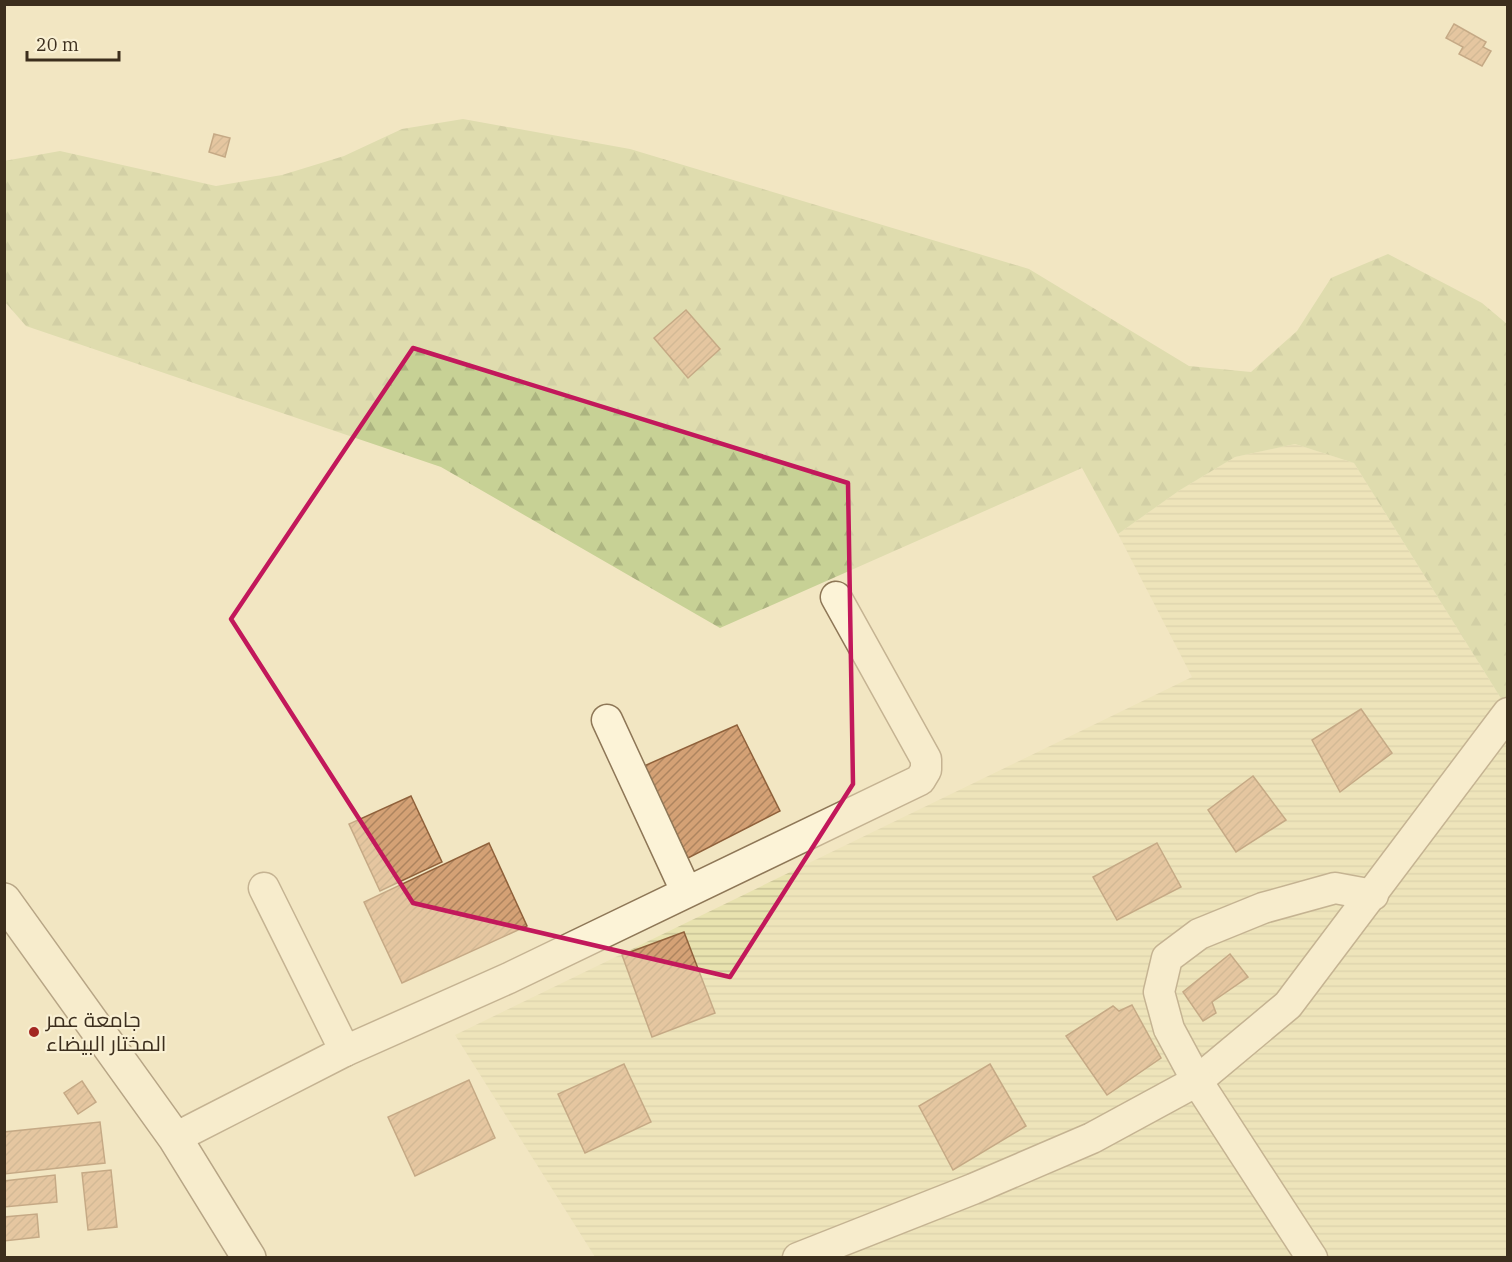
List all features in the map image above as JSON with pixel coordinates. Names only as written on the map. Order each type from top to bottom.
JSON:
[{"type":"street","points":[[175,1138],[345,1051],[509,978],[920,780],[926,770],[926,759],[836,597]]},
{"type":"street","points":[[798,1257],[973,1189],[1092,1138],[1197,1081],[1288,1005],[1508,713]]},
{"type":"street","points":[[607,720],[686,891]]},
{"type":"street","points":[[264,888],[345,1051]]},
{"type":"street","points":[[1312,1257],[1197,1081],[1169,1029],[1159,992],[1167,958],[1198,934],[1263,908],[1335,888],[1373,895]]},
{"type":"street","points":[[4,900],[175,1138],[249,1257]]},
{"type":"highlighted area","points":[[413,348],[848,483],[853,784],[730,977],[413,903],[231,619]]},
{"type":"shaded area","points":[[1295,444],[1354,463],[1507,708],[1507,1257],[595,1257],[455,1035],[1192,677],[1118,534],[1180,490],[1235,457]]},
{"type":"green space","points":[[463,119],[630,149],[1029,269],[1189,366],[1251,372],[1297,331],[1331,278],[1388,254],[1482,303],[1507,324],[1507,708],[1354,463],[1295,444],[1235,457],[1180,490],[1118,534],[1082,468],[720,628],[441,467],[26,326],[5,302],[4,161],[60,151],[216,186],[282,175],[344,156],[402,129]]},
{"type":"building","points":[[1454,24],[1486,42],[1483,47],[1491,51],[1482,66],[1459,54],[1463,47],[1446,38]]},
{"type":"building","points":[[214,134],[230,138],[225,157],[209,152]]},
{"type":"building","points":[[686,310],[720,349],[688,378],[654,338]]},
{"type":"building","points":[[1361,709],[1392,753],[1340,792],[1312,740]]},
{"type":"building","points":[[737,725],[780,811],[688,858],[644,766]]},
{"type":"building","points":[[1253,776],[1286,820],[1236,852],[1208,810]]},
{"type":"building","points":[[411,796],[442,862],[380,891],[349,824]]},
{"type":"building","points":[[489,843],[527,926],[402,983],[364,902]]},
{"type":"building","points":[[1157,843],[1181,887],[1117,920],[1093,877]]},
{"type":"building","points":[[684,932],[715,1013],[652,1037],[622,955]]},
{"type":"building","points":[[1230,954],[1248,977],[1212,1002],[1216,1013],[1203,1021],[1183,992]]},
{"type":"building","points":[[1132,1005],[1161,1058],[1107,1095],[1066,1036],[1113,1006],[1119,1011]]},
{"type":"building","points":[[624,1064],[651,1122],[585,1153],[558,1094]]},
{"type":"building","points":[[990,1064],[1026,1126],[953,1170],[919,1106]]},
{"type":"building","points":[[469,1080],[495,1138],[415,1176],[388,1117]]},
{"type":"building","points":[[82,1081],[96,1102],[78,1114],[64,1093]]},
{"type":"building","points":[[100,1122],[105,1163],[4,1174],[4,1132]]},
{"type":"building","points":[[111,1170],[117,1227],[88,1230],[82,1173]]},
{"type":"building","points":[[55,1175],[57,1202],[4,1207],[4,1181]]},
{"type":"building","points":[[37,1214],[39,1237],[4,1241],[4,1217]]},
{"type":"place","name":"جامعة عمر المختار البيضاء","points":[[34,1032]]}]
